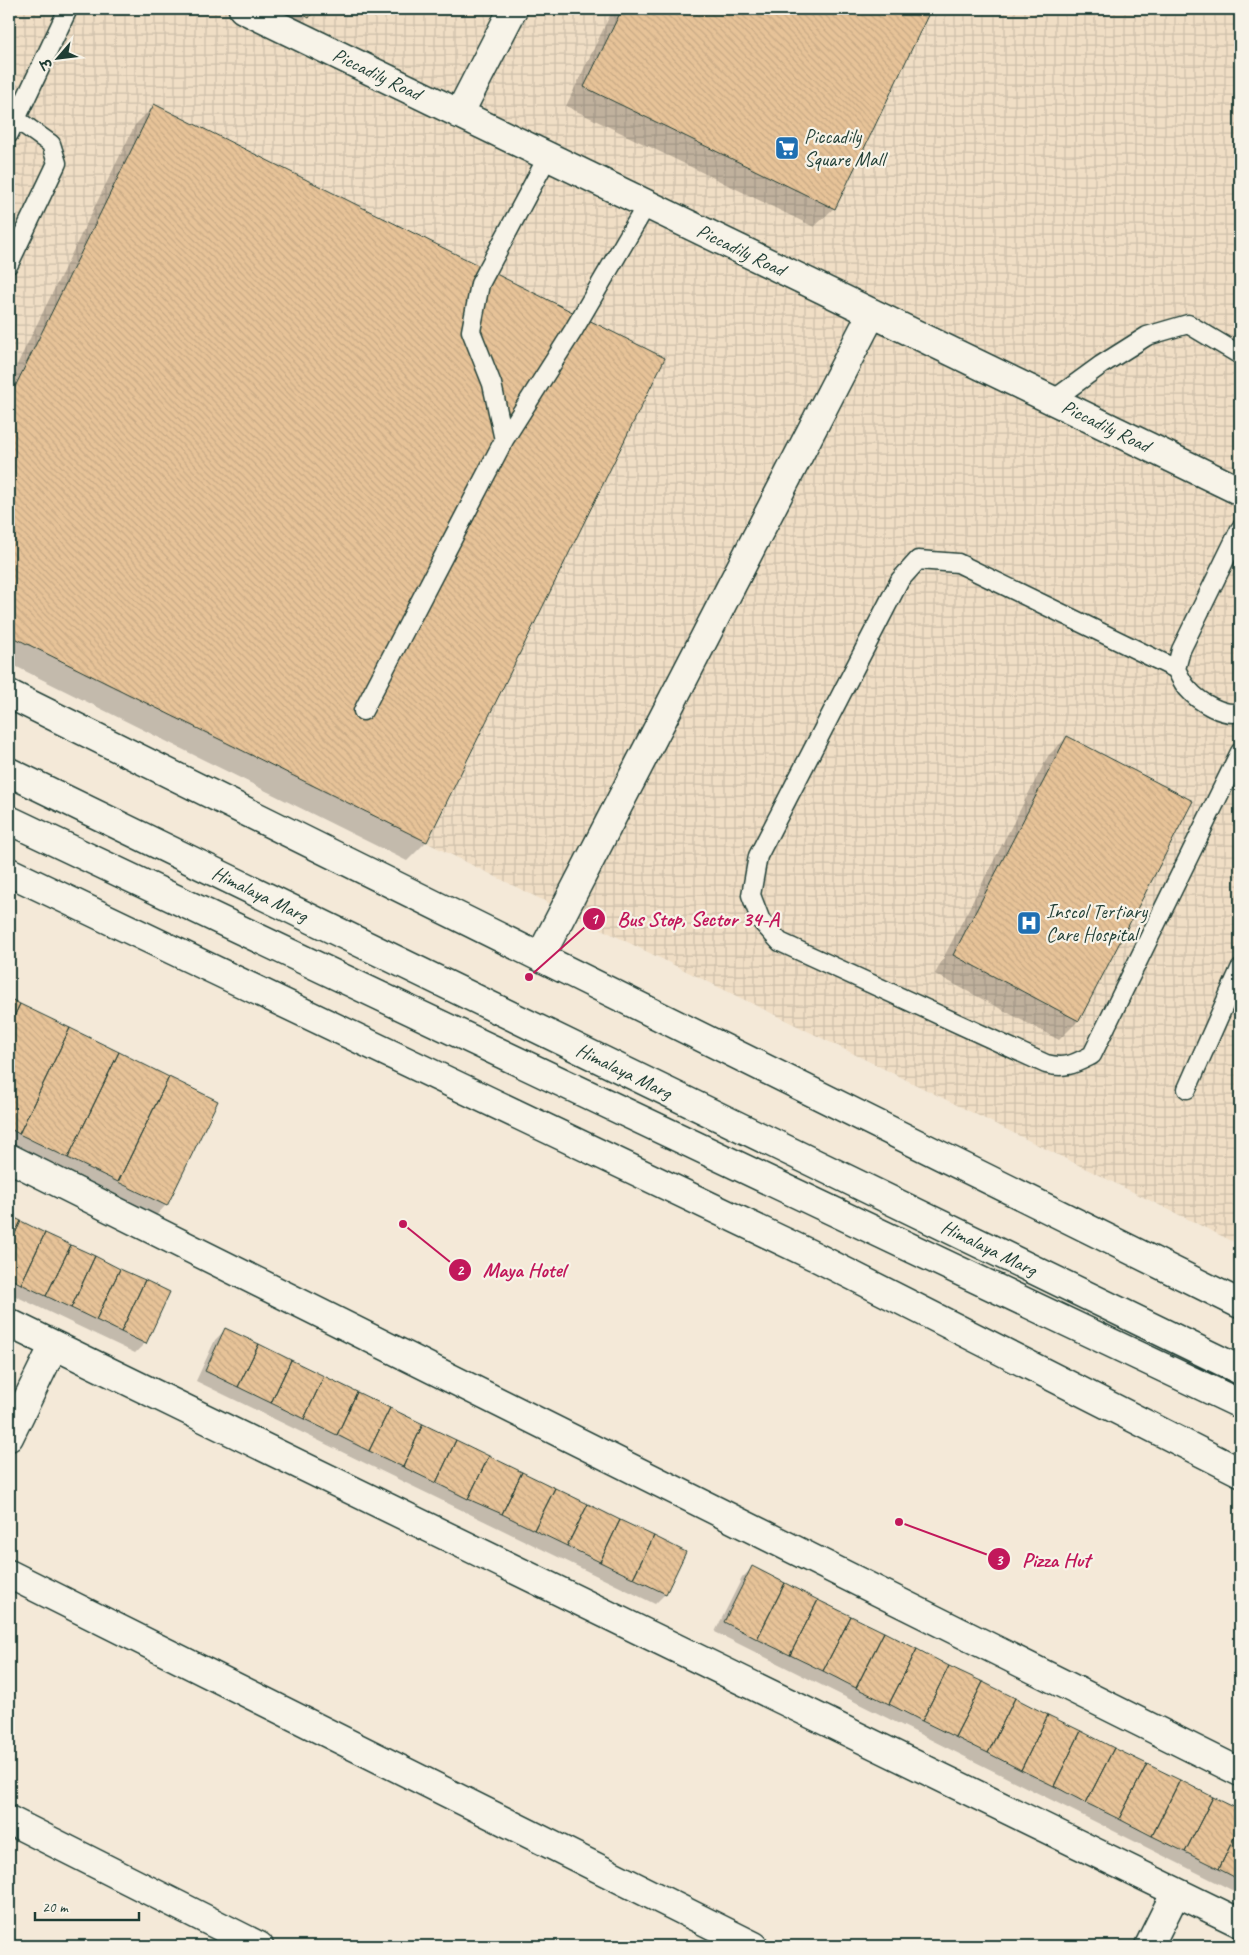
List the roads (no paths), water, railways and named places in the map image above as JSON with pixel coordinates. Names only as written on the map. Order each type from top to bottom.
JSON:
[{"type":"street","name":"Piccadily Road","points":[[243,9],[1240,491]]},
{"type":"street","points":[[459,114],[513,9]]},
{"type":"street","points":[[540,957],[872,313]]},
{"type":"street","points":[[9,694],[1240,1304]]},
{"type":"street","name":"Himalaya Marg","points":[[9,772],[1240,1370]]},
{"type":"street","name":"Himalaya Marg","points":[[9,820],[1240,1404]]},
{"type":"street","points":[[9,872],[814,1256],[1240,1472]]},
{"type":"street","points":[[9,1158],[1240,1772]]},
{"type":"street","points":[[9,1323],[1240,1922]]},
{"type":"street","points":[[9,1437],[54,1345]]},
{"type":"street","points":[[9,1574],[754,1946]]},
{"type":"street","points":[[9,1820],[259,1946]]},
{"type":"street","points":[[1149,1946],[1176,1892]]},
{"type":"lane","points":[[9,134],[13,116],[68,9]]},
{"type":"lane","points":[[9,264],[57,163],[51,144],[13,116]]},
{"type":"lane","points":[[504,440],[492,384],[472,331],[480,284],[548,156]]},
{"type":"lane","points":[[363,711],[504,440],[573,331],[647,204]]},
{"type":"lane","points":[[1053,400],[1101,365],[1146,336],[1188,324],[1240,355]]},
{"type":"lane","points":[[1176,669],[1181,650],[1240,529]]},
{"type":"lane","points":[[1240,712],[1232,714],[1209,705],[1188,689],[1176,669],[958,564],[918,560],[900,580],[758,856],[751,895],[761,921],[780,942],[1046,1064],[1062,1068],[1092,1055],[1240,754]]},
{"type":"lane","points":[[1187,1089],[1240,969]]},
{"type":"place","name":"Piccadily Square Mall","points":[[787,148]]},
{"type":"place","name":"Inscol Tertiary Care Hospital","points":[[1029,923]]},
{"type":"place","name":"Bus Stop, Sector 34-A","points":[[529,977]]},
{"type":"place","name":"Maya Hotel","points":[[403,1224]]},
{"type":"place","name":"Pizza Hut","points":[[899,1522]]}]
